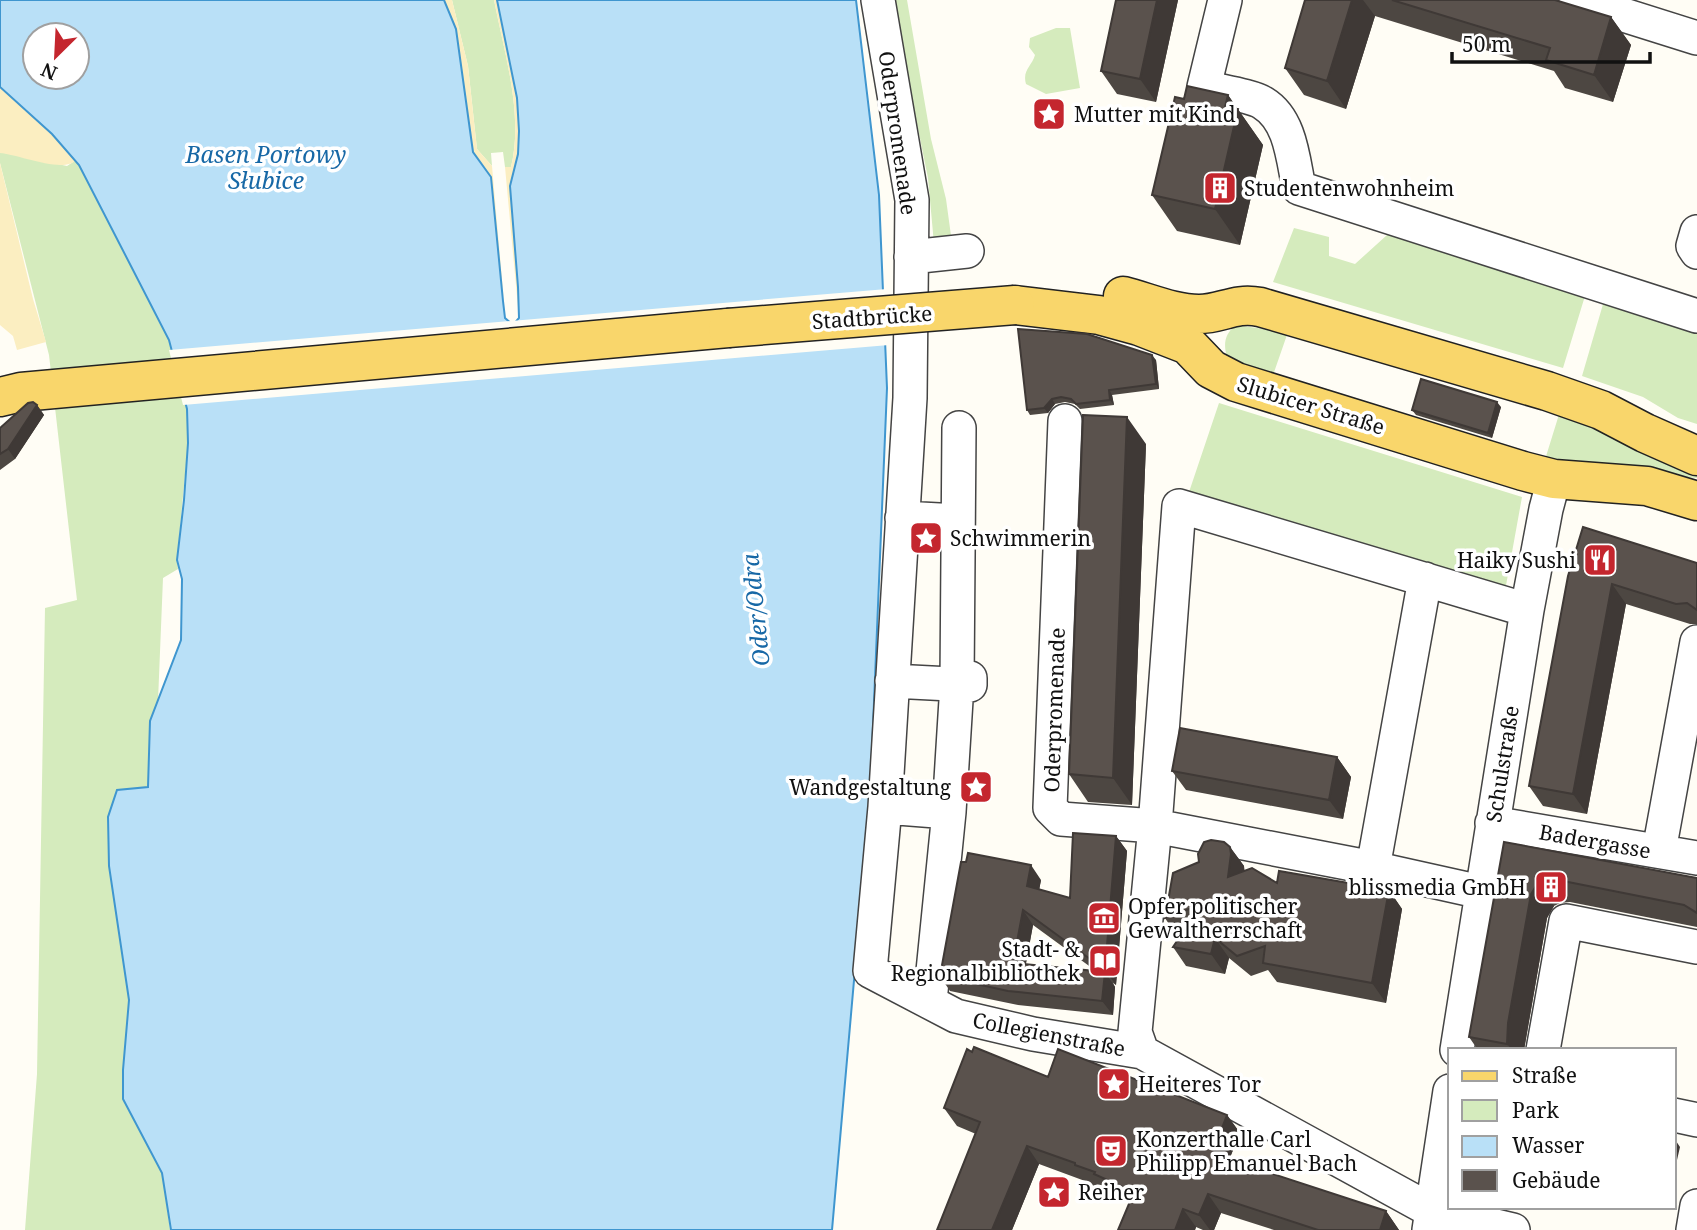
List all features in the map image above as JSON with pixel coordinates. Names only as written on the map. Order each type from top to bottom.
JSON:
[{"type":"main road","points":[[1015,305],[1057,296],[1086,294],[1118,295],[1186,313],[1200,314],[1244,304],[1260,307],[1547,391],[1601,410],[1697,456]]},
{"type":"main road","name":"Stadtbrücke","points":[[5,392],[1015,305]]},
{"type":"main road","name":"Slubicer Straße","points":[[1015,305],[1099,315],[1126,322],[1188,345],[1211,369],[1236,382],[1554,480],[1647,486],[1697,501]]},
{"type":"main road","points":[[1200,357],[1200,338],[1204,326],[1207,318],[1217,311]]},
{"type":"street","name":"Oderpromenade","points":[[878,0],[912,200],[910,398],[884,807],[870,971],[943,1008]]},
{"type":"street","points":[[1225,0],[1204,87],[1263,103],[1284,126],[1299,188],[1697,316]]},
{"type":"street","points":[[1576,0],[1665,13],[1697,38]]},
{"type":"street","points":[[1697,232],[1693,246],[1697,252]]},
{"type":"street","points":[[911,257],[967,251]]},
{"type":"street","name":"Oderpromenade","points":[[1065,421],[1050,808],[1060,819],[1155,826],[1481,892]]},
{"type":"street","points":[[943,1008],[949,812],[964,674],[958,521],[959,428]]},
{"type":"street","name":"Schulstraße","points":[[1457,1048],[1527,610],[1554,480]]},
{"type":"street","name":"Collegienstraße","points":[[1142,1052],[1135,1031],[1155,826],[1179,506],[1424,579]]},
{"type":"street","points":[[902,518],[958,521]]},
{"type":"street","points":[[1373,868],[1424,579],[1527,610]]},
{"type":"street","points":[[1659,851],[1697,642]]},
{"type":"street","points":[[892,681],[964,674]]},
{"type":"street","points":[[884,807],[949,812]]},
{"type":"street","name":"Badergasse","points":[[1492,823],[1697,858]]},
{"type":"street","points":[[1543,1048],[1566,921],[1697,947]]},
{"type":"street","name":"Collegienstraße","points":[[943,1008],[1033,1034],[1142,1052],[1430,1220],[1513,1230]]},
{"type":"street","points":[[1430,1220],[1448,1104]]},
{"type":"street","points":[[1676,1115],[1697,1120]]},
{"type":"street","points":[[1693,1230],[1697,1206]]},
{"type":"green space","points":[[452,0],[494,0],[514,105],[511,167],[505,167],[503,152],[491,153],[492,166],[477,149],[468,66]]},
{"type":"green space","points":[[892,0],[907,0],[931,139],[946,199],[952,243],[934,244],[928,178]]},
{"type":"green space","points":[[1056,28],[1070,28],[1080,88],[1046,94],[1026,84],[1026,72],[1035,55],[1029,47],[1030,38]]},
{"type":"green space","points":[[0,152],[67,166],[76,160],[169,340],[187,409],[188,443],[178,569],[163,578],[158,701],[154,1108],[170,1230],[25,1230],[37,1074],[45,608],[77,600],[49,355],[0,163]]},
{"type":"green space","points":[[1397,226],[1588,286],[1563,368],[1273,282],[1294,228],[1329,237],[1329,256],[1355,264]]},
{"type":"green space","points":[[1606,294],[1697,325],[1697,424],[1678,418],[1643,397],[1582,376]]},
{"type":"green space","points":[[1235,325],[1288,332],[1272,378],[1227,357],[1226,340]]},
{"type":"green space","points":[[1219,403],[1522,497],[1505,591],[1188,495]]},
{"type":"green space","points":[[1561,408],[1697,469],[1697,478],[1543,466]]},
{"type":"sand","points":[[444,0],[452,0],[468,66],[477,149],[492,166],[504,302],[488,171],[473,152],[456,29]]},
{"type":"sand","points":[[494,0],[497,0],[517,98],[519,147],[510,186],[519,318],[505,167],[511,167],[514,147],[514,105]]},
{"type":"sand","points":[[0,87],[52,134],[76,160],[61,165],[0,153]]},
{"type":"sand","points":[[0,163],[46,342],[17,350],[13,336],[0,325]]},
{"type":"water","points":[[0,0],[444,0],[456,29],[473,152],[491,177],[505,318],[513,325],[519,318],[510,186],[518,154],[519,131],[517,98],[497,0],[856,0],[879,195],[887,388],[870,799],[832,1230],[171,1230],[162,1173],[123,1099],[129,1000],[109,866],[108,817],[117,790],[148,787],[150,721],[181,640],[182,579],[177,560],[188,443],[187,409],[169,340],[79,165],[52,134],[0,87]]},
{"type":"pier","points":[[887,289],[889,345],[183,405],[169,350]]},
{"type":"building","points":[[1116,0],[1157,0],[1140,79],[1101,71]]},
{"type":"building","points":[[1305,0],[1352,0],[1327,81],[1285,68]]},
{"type":"building","points":[[1392,0],[1555,0],[1611,17],[1594,75],[1546,60],[1550,48]]},
{"type":"building","points":[[1187,86],[1228,95],[1225,107],[1238,109],[1215,209],[1152,195],[1175,97],[1184,99]]},
{"type":"building","points":[[1018,329],[1087,334],[1152,355],[1156,384],[1109,390],[1110,400],[1076,404],[1071,399],[1061,397],[1052,399],[1044,408],[1027,410]]},
{"type":"building","points":[[1421,379],[1497,402],[1488,433],[1412,410]]},
{"type":"building","points":[[28,403],[37,405],[8,449],[0,454],[0,428]]},
{"type":"building","points":[[1083,415],[1127,417],[1113,778],[1069,774]]},
{"type":"building","points":[[1583,527],[1697,563],[1697,610],[1687,603],[1676,604],[1612,584],[1573,794],[1529,786],[1568,576]]},
{"type":"building","points":[[1180,728],[1337,757],[1329,800],[1172,771]]},
{"type":"building","points":[[1073,833],[1116,836],[1105,970],[1023,910],[1013,963],[1105,972],[1102,1001],[1008,991],[940,976],[961,862],[966,862],[968,853],[1031,865],[1027,886],[1070,898]]},
{"type":"building","points":[[1204,842],[1224,842],[1230,847],[1228,877],[1252,868],[1277,883],[1279,871],[1389,890],[1372,983],[1263,963],[1265,946],[1237,956],[1215,938],[1211,954],[1173,947],[1202,904],[1165,918],[1173,873],[1199,862],[1198,854]]},
{"type":"building","points":[[1504,842],[1697,878],[1697,913],[1684,905],[1544,879],[1531,894],[1508,1023],[1507,1044],[1469,1037]]},
{"type":"building","name":"Konzerthalle Carl Philipp Emanuel Bach","points":[[974,1047],[1048,1077],[1058,1049],[1227,1115],[1212,1154],[1386,1211],[1380,1230],[1318,1230],[1208,1194],[1199,1215],[1183,1209],[1175,1230],[1118,1230],[1134,1192],[1075,1163],[1027,1146],[992,1230],[937,1230],[980,1122],[944,1108],[967,1049],[972,1052]]},
{"type":"place","name":"Mutter mit Kind","points":[[1049,114]]},
{"type":"place","name":"Studentenwohnheim","points":[[1220,188]]},
{"type":"place","name":"Schwimmerin","points":[[926,538]]},
{"type":"place","name":"Haiky Sushi","points":[[1600,560]]},
{"type":"place","name":"Wandgestaltung","points":[[976,787]]},
{"type":"place","name":"blissmedia GmbH","points":[[1551,887]]},
{"type":"place","name":"Opfer politischer Gewaltherrschaft","points":[[1104,918]]},
{"type":"place","name":"Stadt- & Regionalbibliothek","points":[[1105,961]]},
{"type":"place","name":"Heiteres Tor","points":[[1114,1084]]},
{"type":"place","name":"Konzerthalle Carl Philipp Emanuel Bach","points":[[1111,1151]]},
{"type":"place","name":"Reiher","points":[[1054,1192]]},
{"type":"water label","name":"Basen Portowy Słubice","points":[[266,167]]},
{"type":"water label","name":"Oder/Odra","points":[[755,610]]}]
